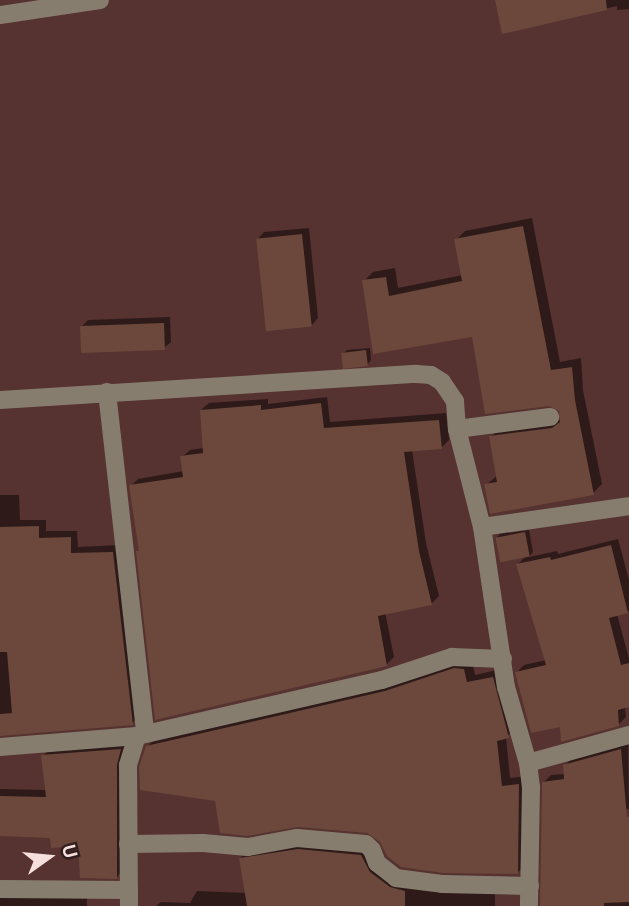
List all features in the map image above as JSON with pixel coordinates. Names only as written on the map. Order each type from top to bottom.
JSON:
[{"type":"street","points":[[0,15],[100,0]]},
{"type":"street","points":[[0,400],[432,375],[442,382],[455,401],[457,429],[482,527],[506,687],[528,763],[531,787],[529,906]]},
{"type":"street","points":[[0,889],[129,898],[128,765],[141,733],[107,392]]},
{"type":"street","points":[[457,429],[550,417]]},
{"type":"street","points":[[482,527],[629,506]]},
{"type":"street","points":[[0,747],[141,733],[382,680],[452,657],[503,659]]},
{"type":"street","points":[[528,763],[629,735]]},
{"type":"street","points":[[128,844],[203,843],[248,847],[298,838],[366,844],[372,850],[377,863],[396,878],[442,884],[530,886]]},
{"type":"building","points":[[495,0],[606,0],[607,10],[502,34]]},
{"type":"building","points":[[523,226],[551,370],[572,367],[575,400],[594,495],[490,514],[484,484],[497,482],[489,436],[552,428],[560,422],[559,411],[549,406],[485,414],[472,337],[373,354],[362,280],[386,277],[389,296],[462,281],[454,239]]},
{"type":"building","points":[[302,234],[312,326],[266,331],[256,239]]},
{"type":"building","points":[[164,323],[165,350],[81,353],[80,326]]},
{"type":"building","points":[[366,350],[368,366],[343,369],[341,353]]},
{"type":"building","points":[[321,403],[324,428],[439,420],[442,449],[404,452],[419,551],[432,605],[378,616],[387,666],[155,720],[136,551],[139,551],[129,485],[183,477],[180,456],[203,453],[200,410],[261,405],[261,410]]},
{"type":"building","points":[[39,526],[39,538],[71,537],[71,553],[113,552],[133,725],[0,736],[0,714],[12,713],[7,652],[0,652],[0,527]]},
{"type":"building","points":[[525,532],[530,557],[500,562],[496,538]]},
{"type":"building","points":[[611,545],[628,613],[609,618],[621,665],[629,663],[629,707],[618,710],[619,726],[561,742],[560,727],[531,733],[515,672],[546,665],[516,564],[550,557],[551,560]]},
{"type":"building","points":[[454,668],[464,669],[467,682],[493,677],[509,738],[497,741],[502,786],[519,784],[518,874],[443,873],[401,867],[387,856],[380,842],[367,833],[298,827],[247,836],[220,833],[215,801],[140,790],[139,767],[146,746],[385,691]]},
{"type":"building","points":[[121,749],[117,765],[117,879],[80,878],[78,846],[51,848],[50,838],[0,836],[0,796],[46,797],[41,755]]},
{"type":"building","points":[[621,749],[629,817],[629,902],[604,903],[604,906],[540,906],[542,782],[564,779],[563,765]]},
{"type":"building","points":[[298,849],[361,855],[370,872],[390,887],[405,891],[405,906],[247,906],[239,858]]}]
